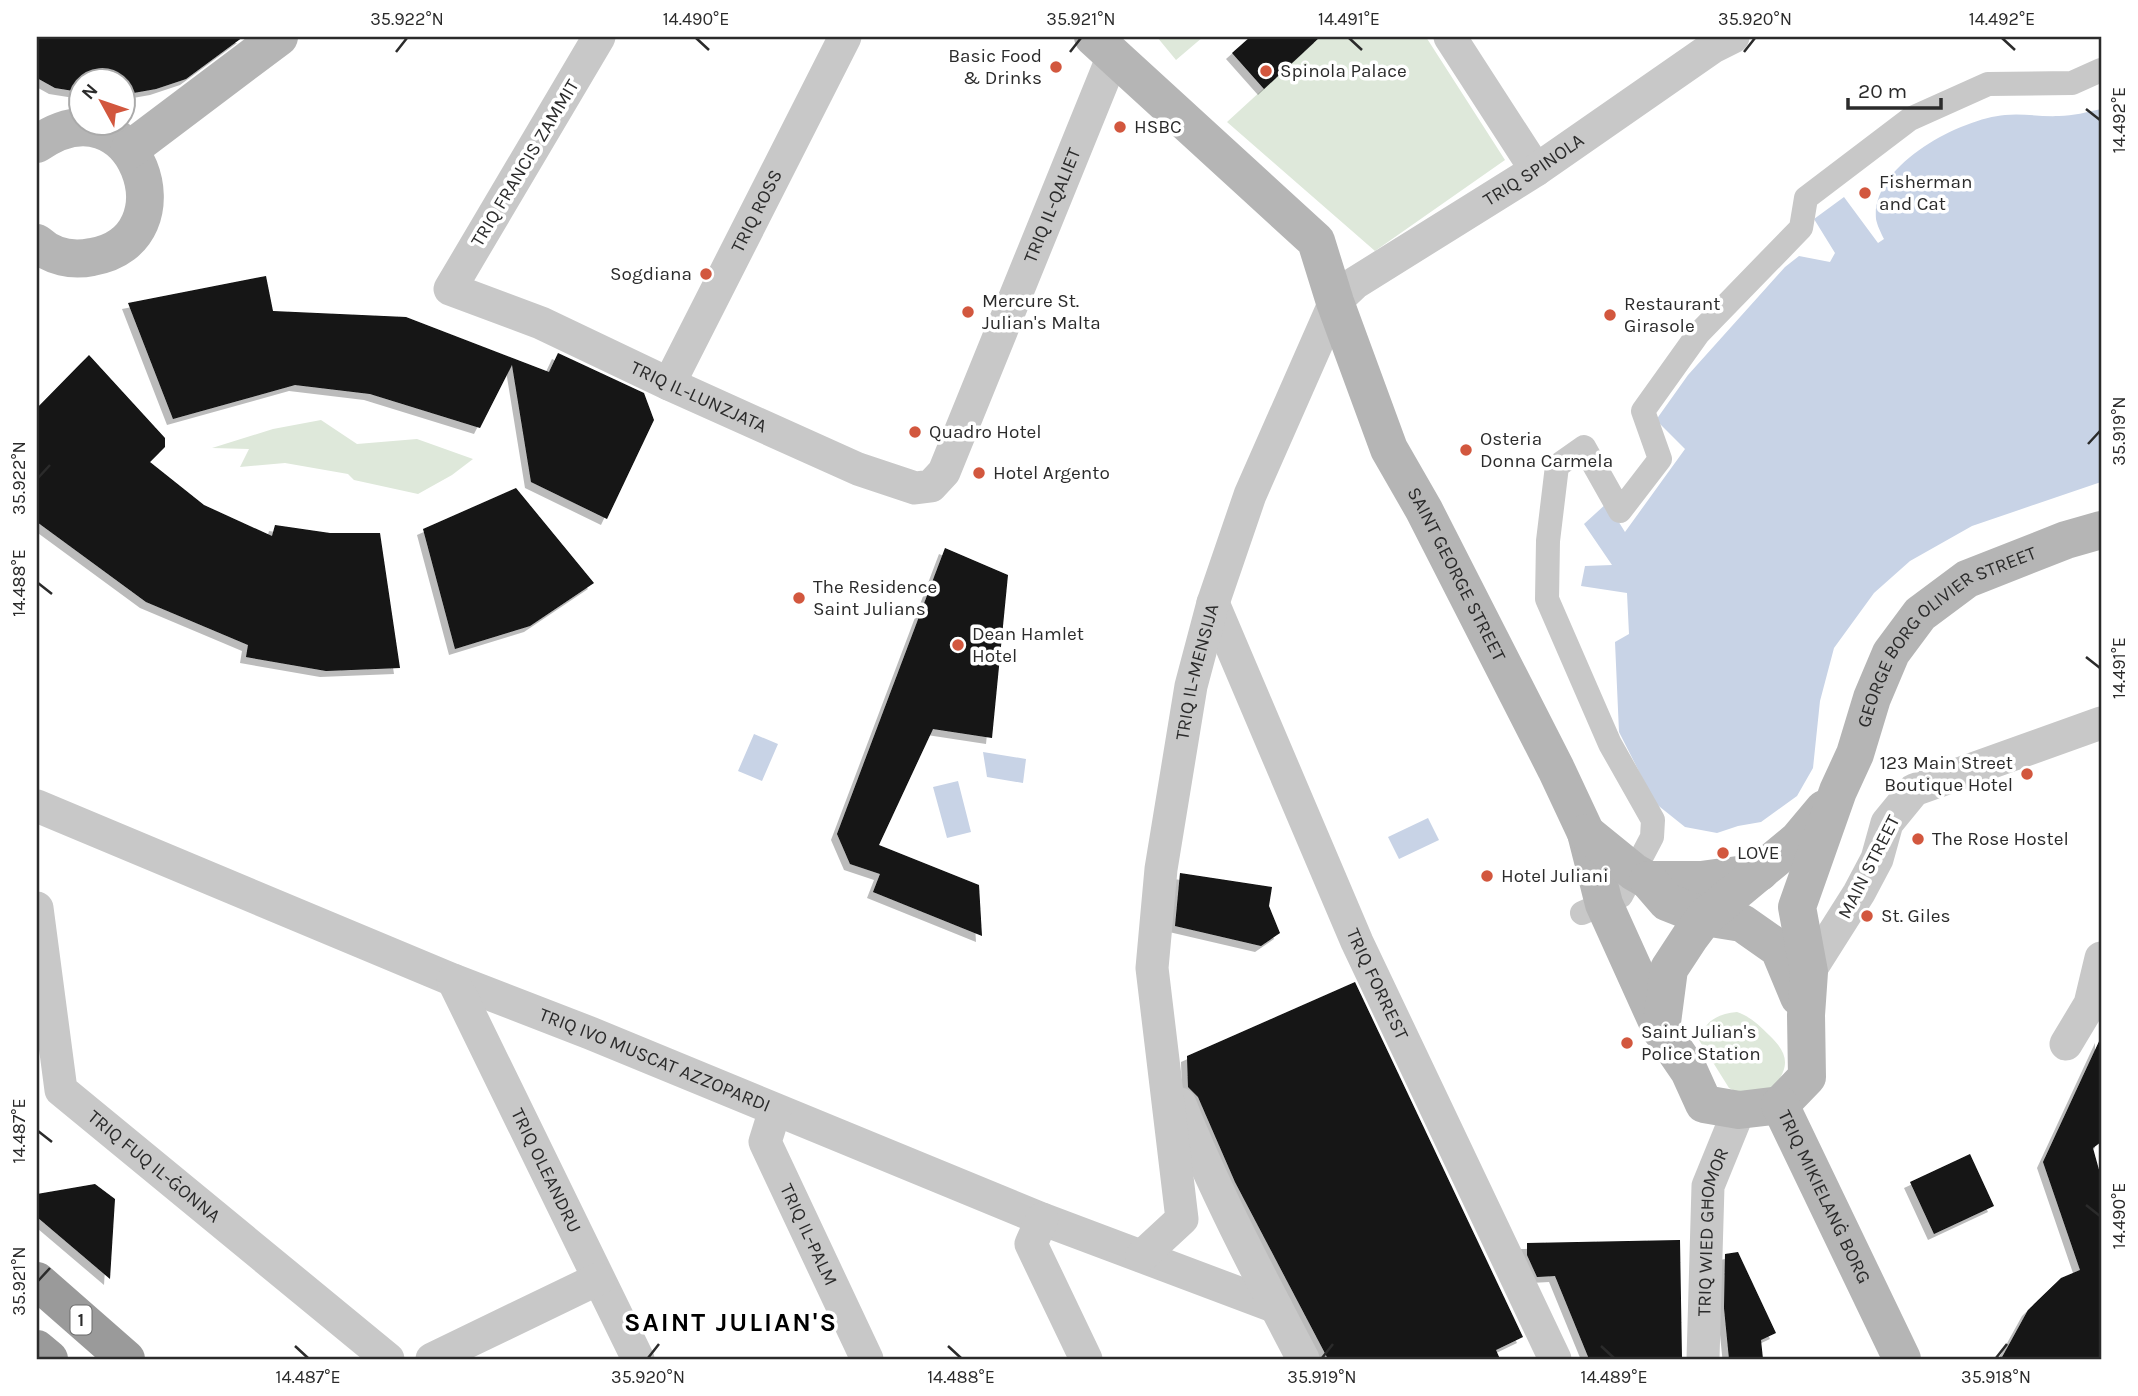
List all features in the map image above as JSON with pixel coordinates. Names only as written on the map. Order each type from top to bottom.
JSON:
[{"type":"highway","name":"1","points":[[37,1282],[126,1359]]},
{"type":"highway","points":[[37,1349],[49,1359]]},
{"type":"main road","points":[[130,150],[279,37]]},
{"type":"main road","name":"SAINT GEORGE STREET","points":[[1103,46],[1316,241],[1388,449],[1424,510],[1586,833],[1593,909],[1661,1030],[1689,1071],[1704,1104],[1739,1111],[1780,1105]]},
{"type":"main road","points":[[37,144],[50,134],[67,129],[102,131],[118,139],[130,150],[144,180],[145,197],[138,223],[130,236],[118,247],[100,256],[79,260],[57,256],[37,243]]},
{"type":"main road","name":"GEORGE BORG OLIVIER STREET","points":[[1838,791],[1855,754],[1872,698],[1891,653],[1920,614],[1967,579],[2066,540],[2101,530]]},
{"type":"main road","points":[[1661,1030],[1669,969],[1705,917],[1763,872],[1798,840],[1838,791]]},
{"type":"main road","name":"TRIQ MIKIELANĠ BORG","points":[[1838,791],[1797,907],[1809,972],[1806,1015],[1807,1077],[1780,1105],[1902,1359]]},
{"type":"main road","points":[[1586,833],[1641,876],[1667,902],[1705,917],[1742,923],[1779,949],[1806,1015]]},
{"type":"main road","points":[[1641,876],[1701,880],[1763,872]]},
{"type":"street","name":"TRIQ FRANCIS ZAMMIT","points":[[450,289],[599,37]]},
{"type":"street","name":"TRIQ ROSS","points":[[668,384],[845,37]]},
{"type":"street","points":[[1450,37],[1536,170]]},
{"type":"street","name":"TRIQ SPINOLA","points":[[1335,302],[1355,284],[1536,170],[1713,47],[1732,37]]},
{"type":"street","name":"TRIQ IL-QALIET","points":[[944,472],[1103,46]]},
{"type":"street","points":[[1593,909],[1621,896],[1641,876],[1652,837],[1653,820],[1610,744],[1547,599],[1548,541],[1557,466],[1584,447],[1620,511],[1660,459],[1643,411],[1698,334],[1801,228],[1806,198],[1910,119],[1987,84],[2072,83],[2101,70]]},
{"type":"street","name":"TRIQ IL-LUNZJATA","points":[[450,289],[541,323],[668,384],[858,469],[915,488],[931,486],[944,472]]},
{"type":"street","name":"TRIQ IL-MENSIJA","points":[[1182,1219],[1152,968],[1161,869],[1191,686],[1213,603],[1250,495],[1335,302]]},
{"type":"street","name":"TRIQ FORREST","points":[[1213,603],[1357,942],[1555,1359]]},
{"type":"street","name":"MAIN STREET","points":[[1809,972],[1860,893],[1877,859],[1887,822],[1914,790],[2101,723]]},
{"type":"street","name":"TRIQ IVO MUSCAT AZZOPARDI","points":[[37,806],[453,980],[590,1033],[1042,1219],[1276,1307]]},
{"type":"street","name":"TRIQ FUQ IL-ĠONNA","points":[[37,908],[61,1090],[388,1359]]},
{"type":"street","points":[[2066,1044],[2096,1012],[2101,958]]},
{"type":"street","name":"TRIQ OLEANDRU","points":[[453,980],[638,1359]]},
{"type":"street","name":"TRIQ IL-MENSIJA","points":[[1163,1063],[1201,1158],[1303,1359]]},
{"type":"street","name":"TRIQ IL-PALM","points":[[775,1110],[765,1143],[867,1359]]},
{"type":"street","name":"TRIQ WIED GĦOMOR","points":[[1703,1359],[1708,1186],[1739,1111]]},
{"type":"street","points":[[1142,1256],[1182,1219],[1222,1201]]},
{"type":"street","points":[[1042,1219],[1031,1244],[1086,1359]]},
{"type":"street","points":[[432,1359],[598,1279]]},
{"type":"green space","points":[[1157,37],[1203,37],[1176,60]]},
{"type":"green space","points":[[1320,37],[1426,37],[1505,160],[1375,251],[1227,122]]},
{"type":"green space","points":[[321,420],[357,444],[417,439],[473,459],[452,475],[418,494],[354,480],[348,474],[285,463],[240,467],[249,449],[212,448],[273,429]]},
{"type":"green space","points":[[1737,1012],[1758,1025],[1783,1054],[1783,1073],[1773,1088],[1739,1093],[1729,1088],[1699,1040],[1708,1023],[1723,1015]]},
{"type":"water","points":[[2101,109],[2101,482],[1972,526],[1910,561],[1874,593],[1834,648],[1820,701],[1813,768],[1797,796],[1761,822],[1717,833],[1685,827],[1655,803],[1619,732],[1615,642],[1629,634],[1627,593],[1581,586],[1585,566],[1612,565],[1584,524],[1607,503],[1625,532],[1685,449],[1656,420],[1688,375],[1785,267],[1799,256],[1830,262],[1835,253],[1814,219],[1844,197],[1878,243],[1884,239],[1876,219],[1878,199],[1888,181],[1903,163],[1943,135],[1986,118],[2019,114],[2064,116]]},
{"type":"water","points":[[754,734],[778,744],[762,781],[738,771]]},
{"type":"water","points":[[983,752],[1026,759],[1023,783],[987,777]]},
{"type":"water","points":[[958,781],[971,832],[947,838],[933,787]]},
{"type":"water","points":[[1428,818],[1439,840],[1399,859],[1388,837]]},
{"type":"building","points":[[37,37],[243,37],[186,79],[156,89],[136,93],[136,66],[66,66],[66,90],[55,88],[37,78]]},
{"type":"building","name":"Spinola Palace","points":[[1250,37],[1320,37],[1264,89],[1232,53]]},
{"type":"building","points":[[266,276],[273,311],[406,317],[549,372],[558,353],[644,393],[654,420],[607,519],[531,482],[512,365],[480,428],[370,394],[295,385],[173,419],[128,303]]},
{"type":"building","points":[[89,355],[165,438],[165,447],[150,462],[204,505],[272,536],[275,525],[330,533],[380,533],[400,668],[326,671],[246,657],[248,645],[146,602],[37,522],[37,408]]},
{"type":"building","points":[[516,488],[594,583],[530,626],[455,649],[423,529]]},
{"type":"building","points":[[945,548],[1008,575],[992,738],[933,729],[879,845],[979,885],[982,936],[873,892],[880,874],[850,864],[837,834]]},
{"type":"building","points":[[1180,873],[1272,887],[1269,906],[1280,933],[1261,946],[1175,926]]},
{"type":"building","points":[[1355,982],[1523,1337],[1496,1350],[1500,1359],[1328,1359],[1235,1182],[1198,1097],[1188,1087],[1187,1056]]},
{"type":"building","points":[[2101,1037],[2101,1142],[2093,1148],[2101,1177],[2101,1359],[2001,1359],[2028,1310],[2061,1278],[2080,1270],[2043,1162]]},
{"type":"building","points":[[1970,1154],[1994,1206],[1934,1234],[1910,1182]]},
{"type":"building","points":[[95,1184],[115,1199],[110,1279],[37,1217],[37,1194]]},
{"type":"building","points":[[1680,1240],[1682,1359],[1589,1359],[1555,1276],[1537,1277],[1527,1255],[1527,1243]]},
{"type":"building","points":[[1738,1252],[1776,1333],[1761,1340],[1763,1359],[1729,1359],[1724,1308],[1725,1254]]},
{"type":"place","name":"Basic Food & Drinks","points":[[1056,67]]},
{"type":"place","name":"Spinola Palace","points":[[1266,71]]},
{"type":"place","name":"HSBC","points":[[1120,127]]},
{"type":"place","name":"Fisherman and Cat","points":[[1865,193]]},
{"type":"place","name":"Sogdiana","points":[[706,274]]},
{"type":"place","name":"Mercure St. Julian's Malta","points":[[968,312]]},
{"type":"place","name":"Restaurant Girasole","points":[[1610,315]]},
{"type":"place","name":"Quadro Hotel","points":[[915,432]]},
{"type":"place","name":"Osteria Donna Carmela","points":[[1466,450]]},
{"type":"place","name":"Hotel Argento","points":[[979,473]]},
{"type":"place","name":"The Residence Saint Julians","points":[[799,598]]},
{"type":"place","name":"Dean Hamlet Hotel","points":[[958,645]]},
{"type":"place","name":"123 Main Street Boutique Hotel","points":[[2027,774]]},
{"type":"place","name":"The Rose Hostel","points":[[1918,839]]},
{"type":"place","name":"LOVE","points":[[1723,853]]},
{"type":"place","name":"Hotel Juliani","points":[[1487,876]]},
{"type":"place","name":"St. Giles","points":[[1867,916]]},
{"type":"place","name":"Saint Julian's Police Station","points":[[1627,1043]]},
{"type":"district","name":"SAINT JULIAN'S","points":[[731,1322]]}]
